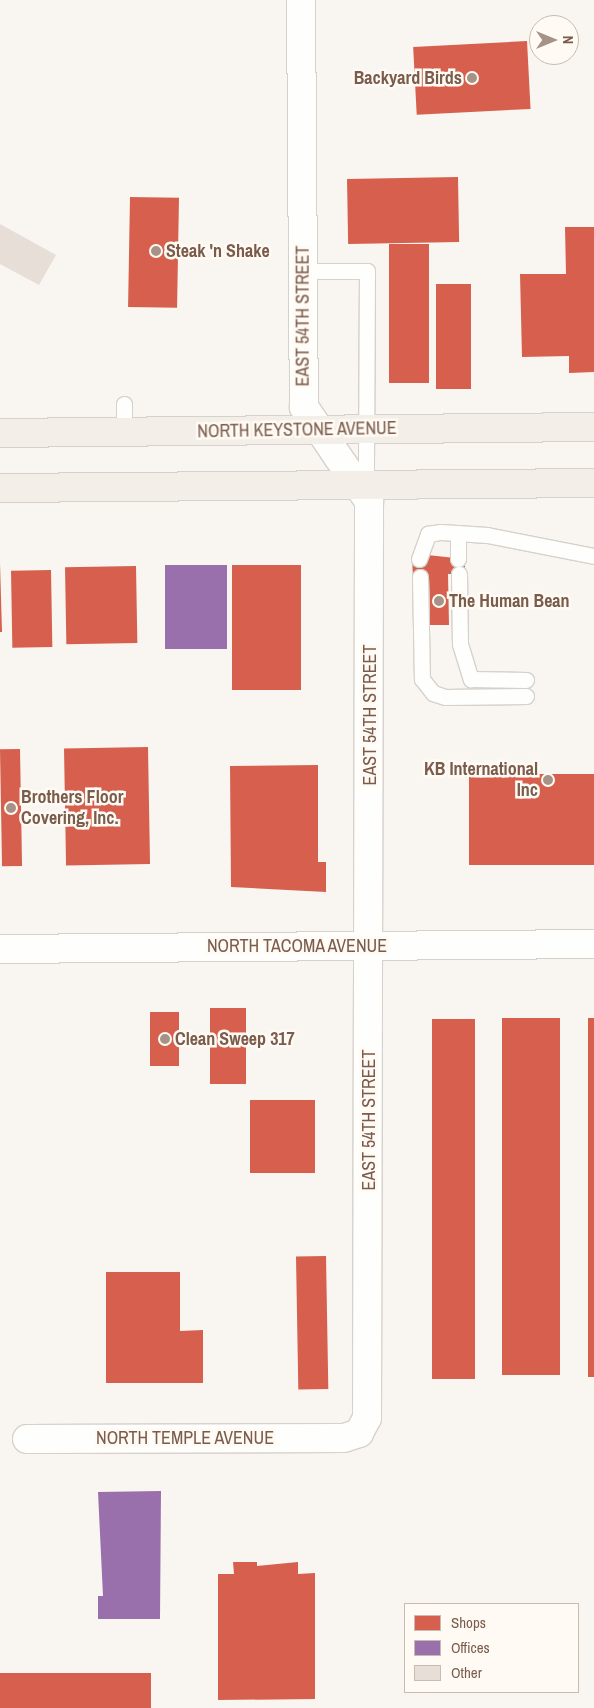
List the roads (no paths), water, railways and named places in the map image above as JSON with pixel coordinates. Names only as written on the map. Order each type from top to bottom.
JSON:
[{"type":"main road","name":"NORTH KEYSTONE AVENUE","points":[[0,433],[594,427]]},
{"type":"main road","points":[[0,488],[594,483]]},
{"type":"street","name":"EAST 54TH STREET","points":[[301,0],[304,407],[338,456],[361,484],[369,501],[370,946],[367,1418],[359,1432],[344,1438]]},
{"type":"street","name":"NORTH TACOMA AVENUE","points":[[0,949],[594,944]]},
{"type":"street","name":"NORTH TEMPLE AVENUE","points":[[27,1439],[344,1438]]},
{"type":"lane","points":[[303,271],[367,271],[365,429],[361,484]]},
{"type":"lane","points":[[124,404],[124,432]]},
{"type":"lane","points":[[458,533],[460,644],[471,679],[526,680]]},
{"type":"lane","points":[[420,559],[428,534],[458,533],[594,556]]},
{"type":"lane","points":[[420,577],[422,679],[433,693],[445,697],[526,696]]},
{"type":"place","name":"Backyard Birds","points":[[472,78]]},
{"type":"place","name":"Steak 'n Shake","points":[[156,251]]},
{"type":"place","name":"The Human Bean","points":[[439,601]]},
{"type":"place","name":"KB International Inc","points":[[548,780]]},
{"type":"place","name":"Brothers Floor Covering, Inc.","points":[[11,808]]},
{"type":"place","name":"Clean Sweep 317","points":[[165,1039]]}]
